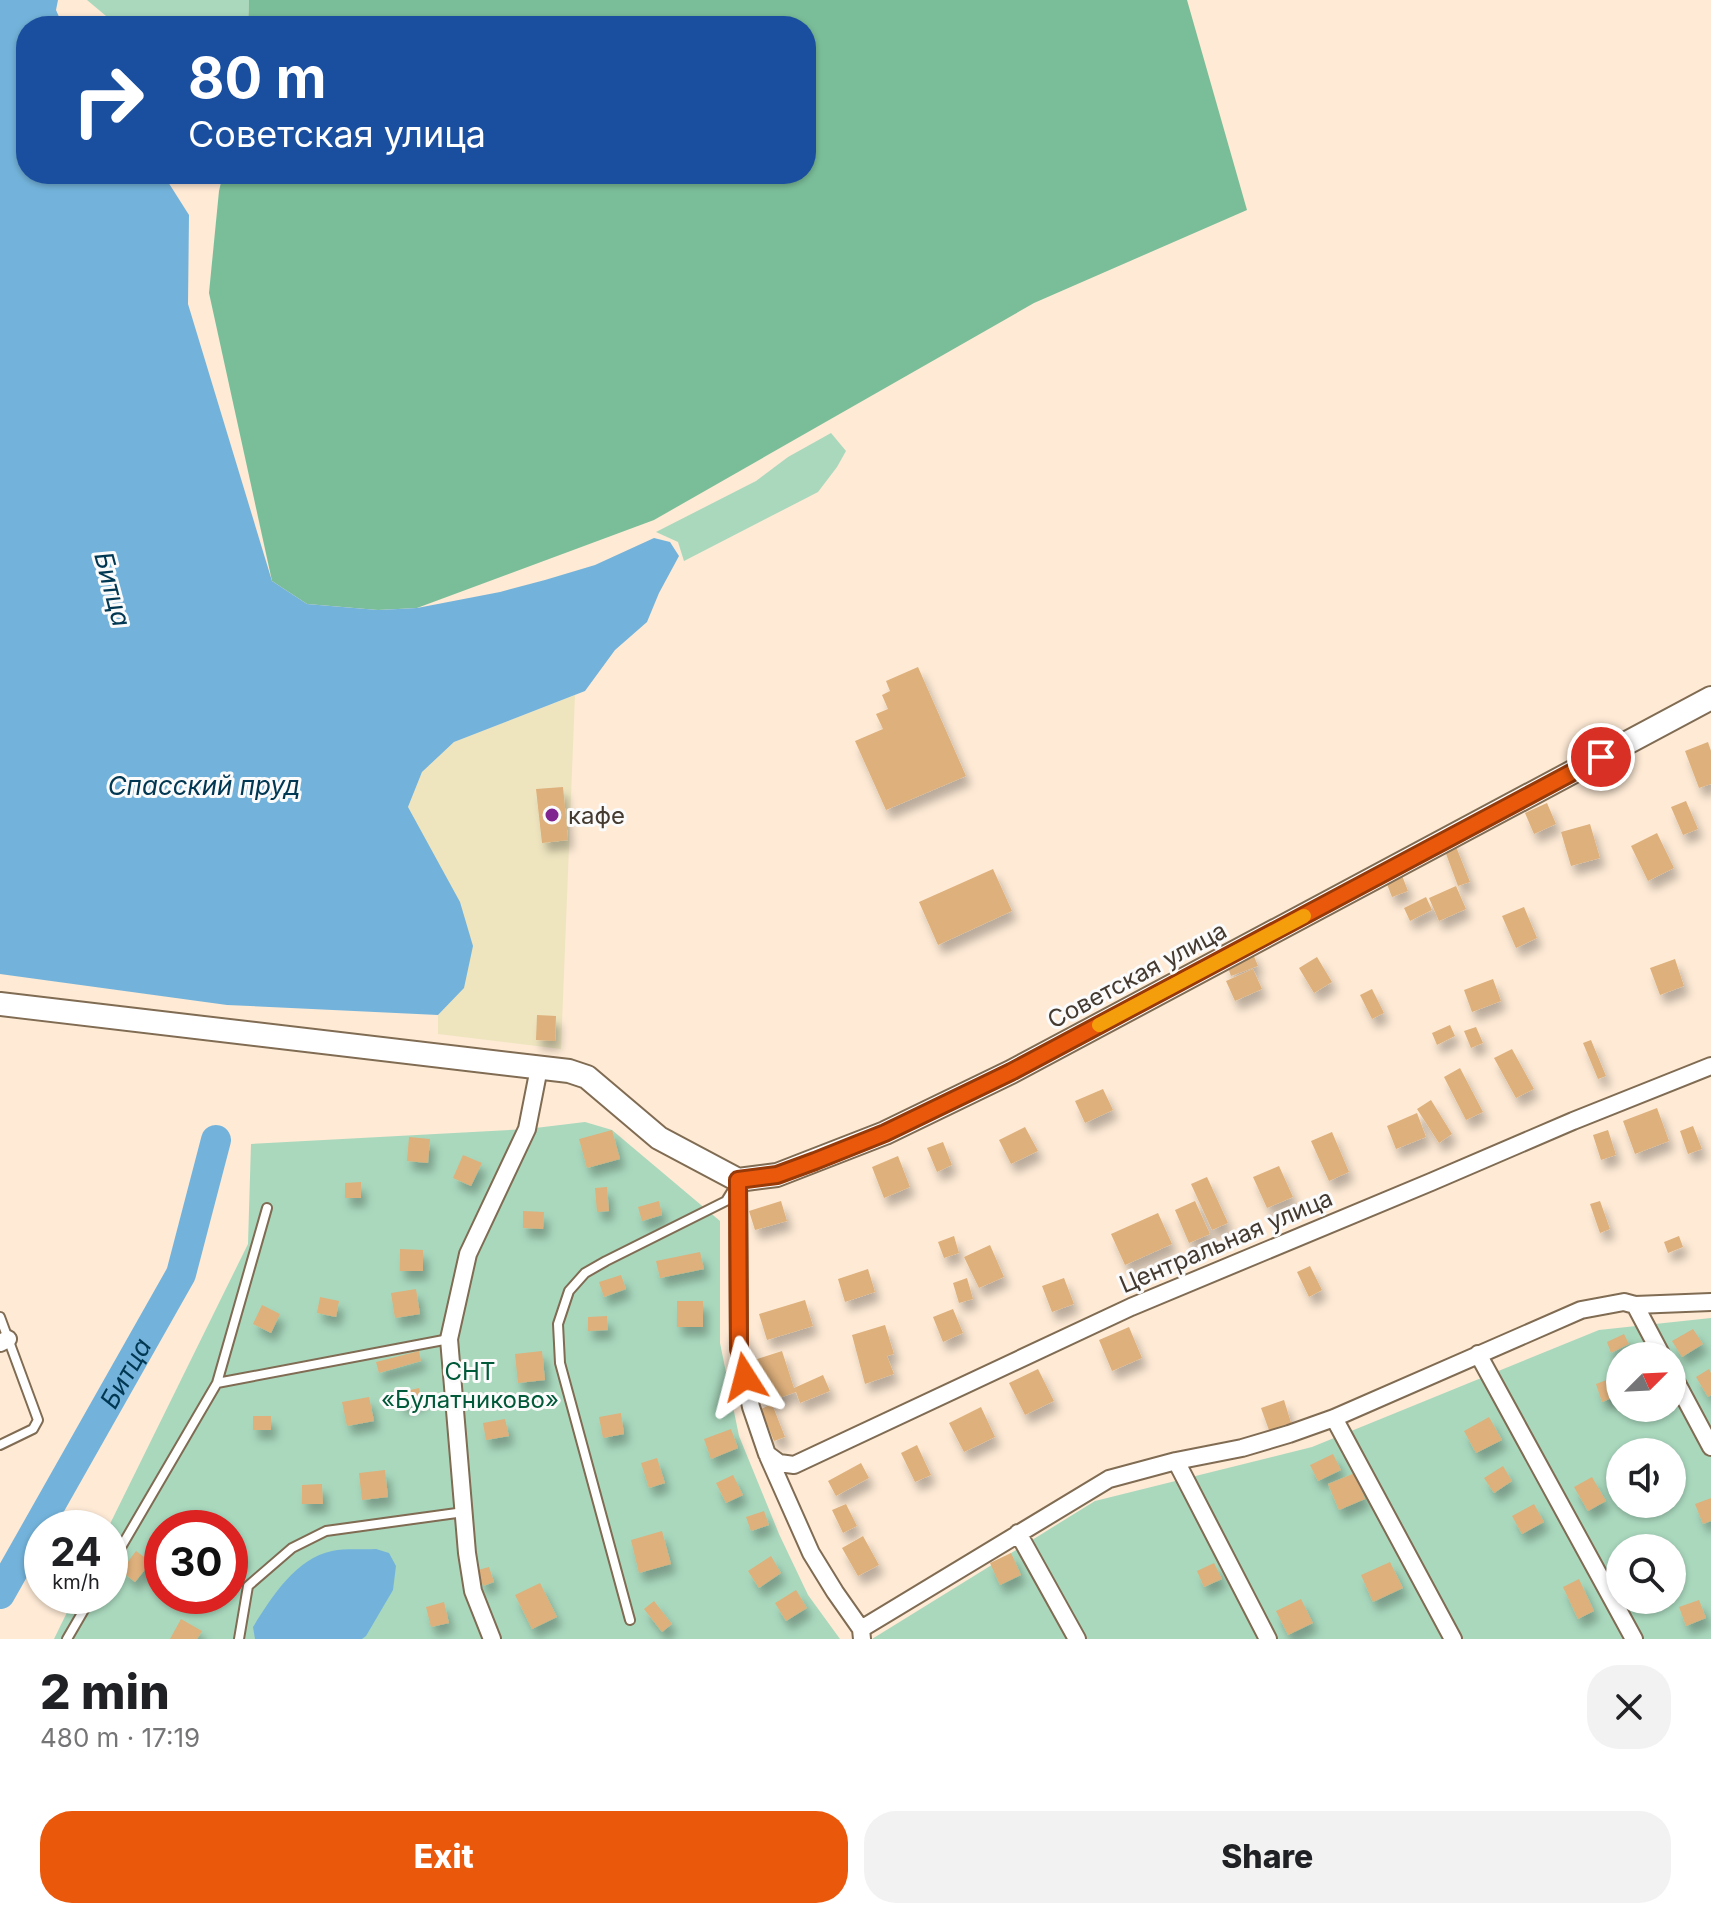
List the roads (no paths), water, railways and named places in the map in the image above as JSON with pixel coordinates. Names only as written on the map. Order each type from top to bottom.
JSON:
[{"type":"street","name":"Советская улица","points":[[738,1180],[777,1175],[829,1156],[885,1133],[1011,1072],[1711,698]]},
{"type":"street","points":[[0,1004],[569,1071],[587,1077],[659,1138],[738,1180],[739,1348],[751,1407],[767,1454],[811,1553],[861,1634],[1018,1533],[1109,1479],[1242,1448],[1334,1418],[1581,1310],[1624,1302],[1635,1305],[1711,1302]]},
{"type":"street","name":"Центральная улица","points":[[767,1454],[779,1463],[794,1465],[1131,1307],[1711,1066]]},
{"type":"street","points":[[492,1639],[473,1591],[467,1553],[449,1339],[468,1254],[527,1129],[539,1068]]},
{"type":"street","points":[[1635,1305],[1655,1342]]},
{"type":"street","points":[[1478,1354],[1634,1639]]},
{"type":"street","points":[[1686,1400],[1711,1447]]},
{"type":"street","points":[[1334,1418],[1453,1639]]},
{"type":"street","points":[[1176,1461],[1268,1639]]},
{"type":"street","points":[[1018,1533],[1077,1639]]},
{"type":"lane","points":[[630,1620],[560,1363],[558,1324],[569,1291],[585,1273],[726,1201],[738,1180]]},
{"type":"lane","points":[[128,1535],[217,1383],[267,1208]]},
{"type":"lane","points":[[0,1317],[4,1341],[38,1420],[33,1429],[0,1445]]},
{"type":"lane","points":[[217,1383],[449,1339]]},
{"type":"lane","points":[[239,1639],[248,1586],[292,1548],[326,1531],[464,1512]]},
{"type":"lane","points":[[67,1639],[82,1614]]},
{"type":"water","name":"Спасский пруд","points":[[0,0],[58,0],[59,16],[16,16],[16,184],[169,184],[189,215],[188,304],[272,581],[307,604],[378,610],[417,608],[545,580],[595,565],[654,538],[670,542],[679,556],[647,622],[615,650],[585,691],[454,742],[422,772],[408,807],[460,902],[473,946],[464,988],[438,1015],[227,1005],[0,974]]},
{"type":"water","points":[[376,1549],[389,1553],[396,1566],[393,1590],[362,1639],[255,1639],[253,1627],[296,1570],[319,1555],[332,1551]]},
{"type":"waterway","name":"Битца","points":[[0,1594],[181,1274],[216,1140]]},
{"type":"place","name":"кафе","points":[[552,815]]},
{"type":"park label","name":"СНТ «Булатниково»","points":[[470,1385]]}]
